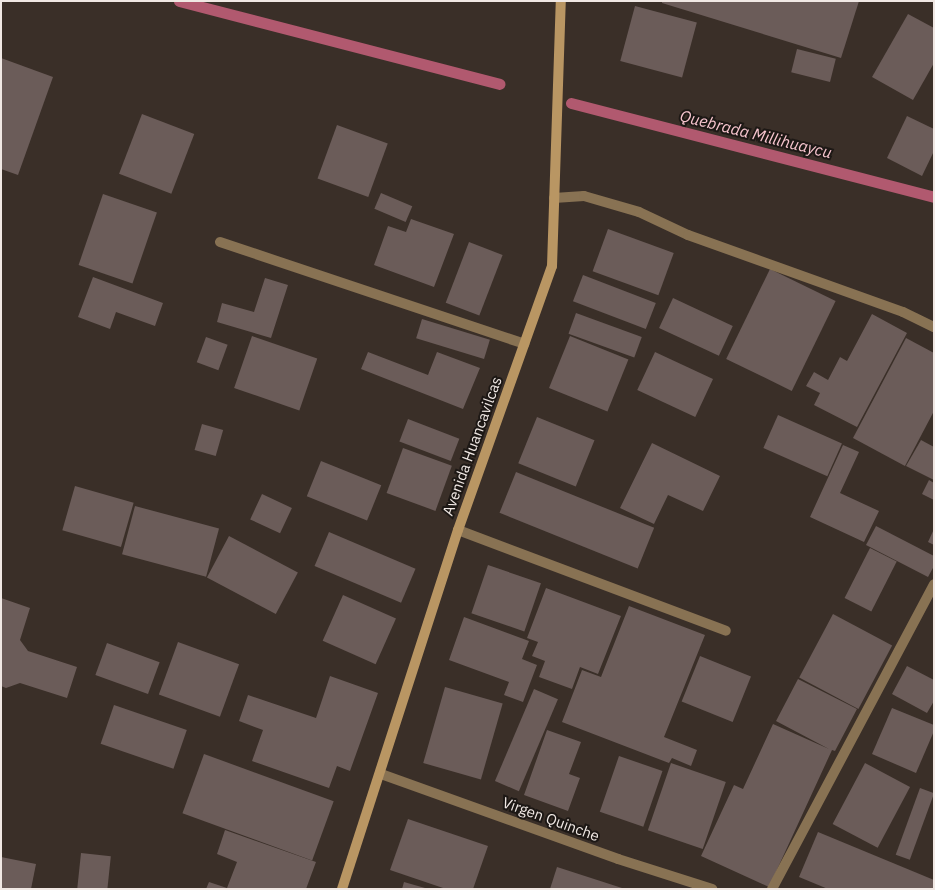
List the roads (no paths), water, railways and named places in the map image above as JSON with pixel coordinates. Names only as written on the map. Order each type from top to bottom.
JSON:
[{"type":"street","name":"Avenida Huancavilcas","points":[[342,889],[381,774],[458,530],[552,266],[561,1]]},
{"type":"street","points":[[554,198],[584,196],[639,212],[688,235],[903,312],[934,327]]},
{"type":"street","points":[[220,242],[524,344]]},
{"type":"street","points":[[458,530],[726,631]]},
{"type":"street","points":[[772,889],[934,584]]},
{"type":"street","name":"Virgen Quinche","points":[[381,774],[618,859],[712,889]]},
{"type":"waterway","name":"Quebrada Millihuaycu","points":[[179,1],[499,84]]},
{"type":"waterway","name":"Quebrada Millihuaycu","points":[[571,103],[934,197]]}]
